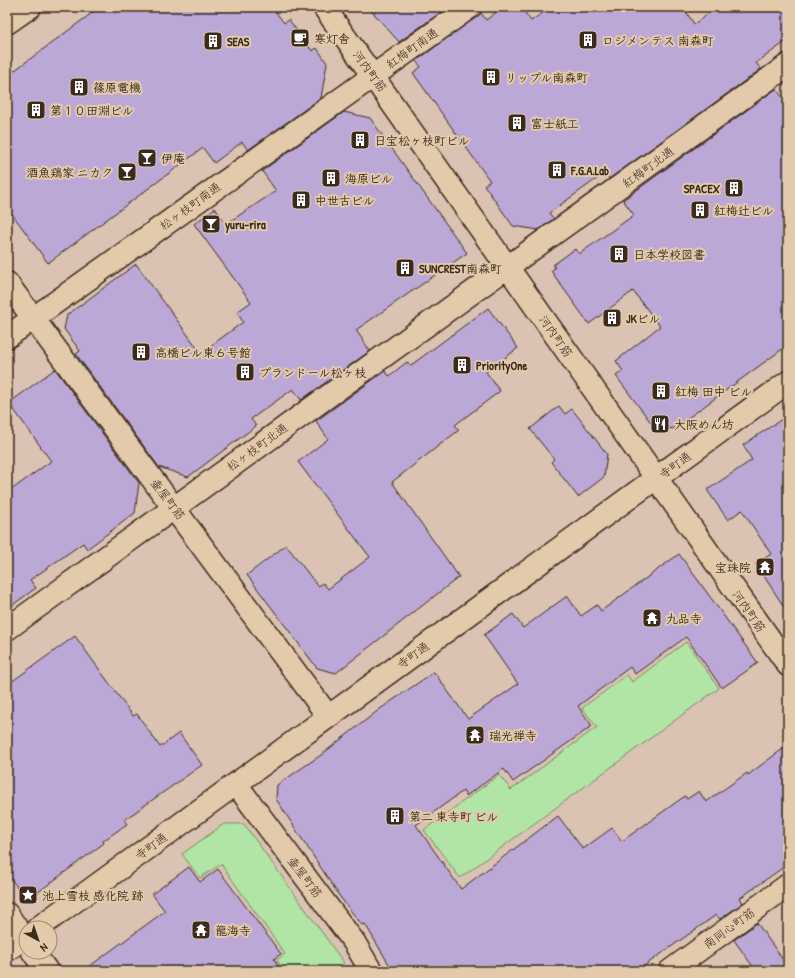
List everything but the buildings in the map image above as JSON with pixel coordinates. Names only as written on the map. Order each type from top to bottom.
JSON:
[{"type":"street","points":[[7,23],[30,7]]},
{"type":"street","name":"河内町筋","points":[[324,7],[788,665]]},
{"type":"street","name":"紅梅町南通","points":[[373,75],[470,7]]},
{"type":"street","name":"紅梅町北通","points":[[508,268],[788,65]]},
{"type":"street","name":"松ヶ枝町南通","points":[[7,337],[373,75]]},
{"type":"street","name":"松ヶ枝町北通","points":[[7,629],[174,507],[508,268]]},
{"type":"street","name":"壷屋町筋","points":[[7,283],[328,716]]},
{"type":"street","name":"寺町通","points":[[54,920],[328,716],[788,382]]},
{"type":"street","name":"壷屋町筋","points":[[236,784],[354,942],[371,971]]},
{"type":"street","name":"南同心町筋","points":[[670,971],[788,886]]},
{"type":"street","points":[[7,914],[18,930]]},
{"type":"street","points":[[39,960],[47,971]]},
{"type":"green space","points":[[686,642],[719,688],[460,878],[424,830],[499,775],[511,790],[597,727],[582,708],[627,675],[632,682]]},
{"type":"green space","points":[[224,824],[244,824],[344,963],[333,971],[285,971],[277,960],[285,954],[221,864],[200,878],[182,854]]},
{"type":"place","name":"寒灯舎","points":[[300,38]]},
{"type":"place","name":"ロジメンテス 南森町","points":[[588,40]]},
{"type":"place","name":"SEAS","points":[[213,41]]},
{"type":"place","name":"リップル南森町","points":[[491,77]]},
{"type":"place","name":"篠原電機","points":[[79,87]]},
{"type":"place","name":"第１０田淵ビル","points":[[36,110]]},
{"type":"place","name":"富士紙工","points":[[517,123]]},
{"type":"place","name":"日宝松ヶ枝町ビル","points":[[360,140]]},
{"type":"place","name":"伊庵","points":[[147,158]]},
{"type":"place","name":"F.G.A.Lab","points":[[557,170]]},
{"type":"place","name":"酒魚鶏家 ニカク","points":[[127,172]]},
{"type":"place","name":"海原ビル","points":[[331,178]]},
{"type":"place","name":"SPACEX","points":[[734,188]]},
{"type":"place","name":"中世古ビル","points":[[301,200]]},
{"type":"place","name":"紅梅辻ビル","points":[[700,210]]},
{"type":"place","name":"yuru-rira","points":[[211,224]]},
{"type":"place","name":"日本学校図書","points":[[619,254]]},
{"type":"place","name":"SUNCREST南森町","points":[[405,268]]},
{"type":"place","name":"JKビル","points":[[612,318]]},
{"type":"place","name":"高橋ビル東６号館","points":[[141,352]]},
{"type":"place","name":"PriorityOne","points":[[462,365]]},
{"type":"place","name":"プランドール松ヶ枝","points":[[245,372]]},
{"type":"place","name":"紅梅 田中 ビル","points":[[661,391]]},
{"type":"place","name":"大阪めん坊","points":[[660,424]]},
{"type":"place","name":"宝珠院","points":[[765,567]]},
{"type":"place","name":"九品寺","points":[[652,618]]},
{"type":"place","name":"瑞光禅寺","points":[[475,735]]},
{"type":"place","name":"第二 東寺町 ビル","points":[[395,816]]},
{"type":"place","name":"池上雪枝 感化院 跡","points":[[28,895]]},
{"type":"place","name":"龍海寺","points":[[201,930]]}]
